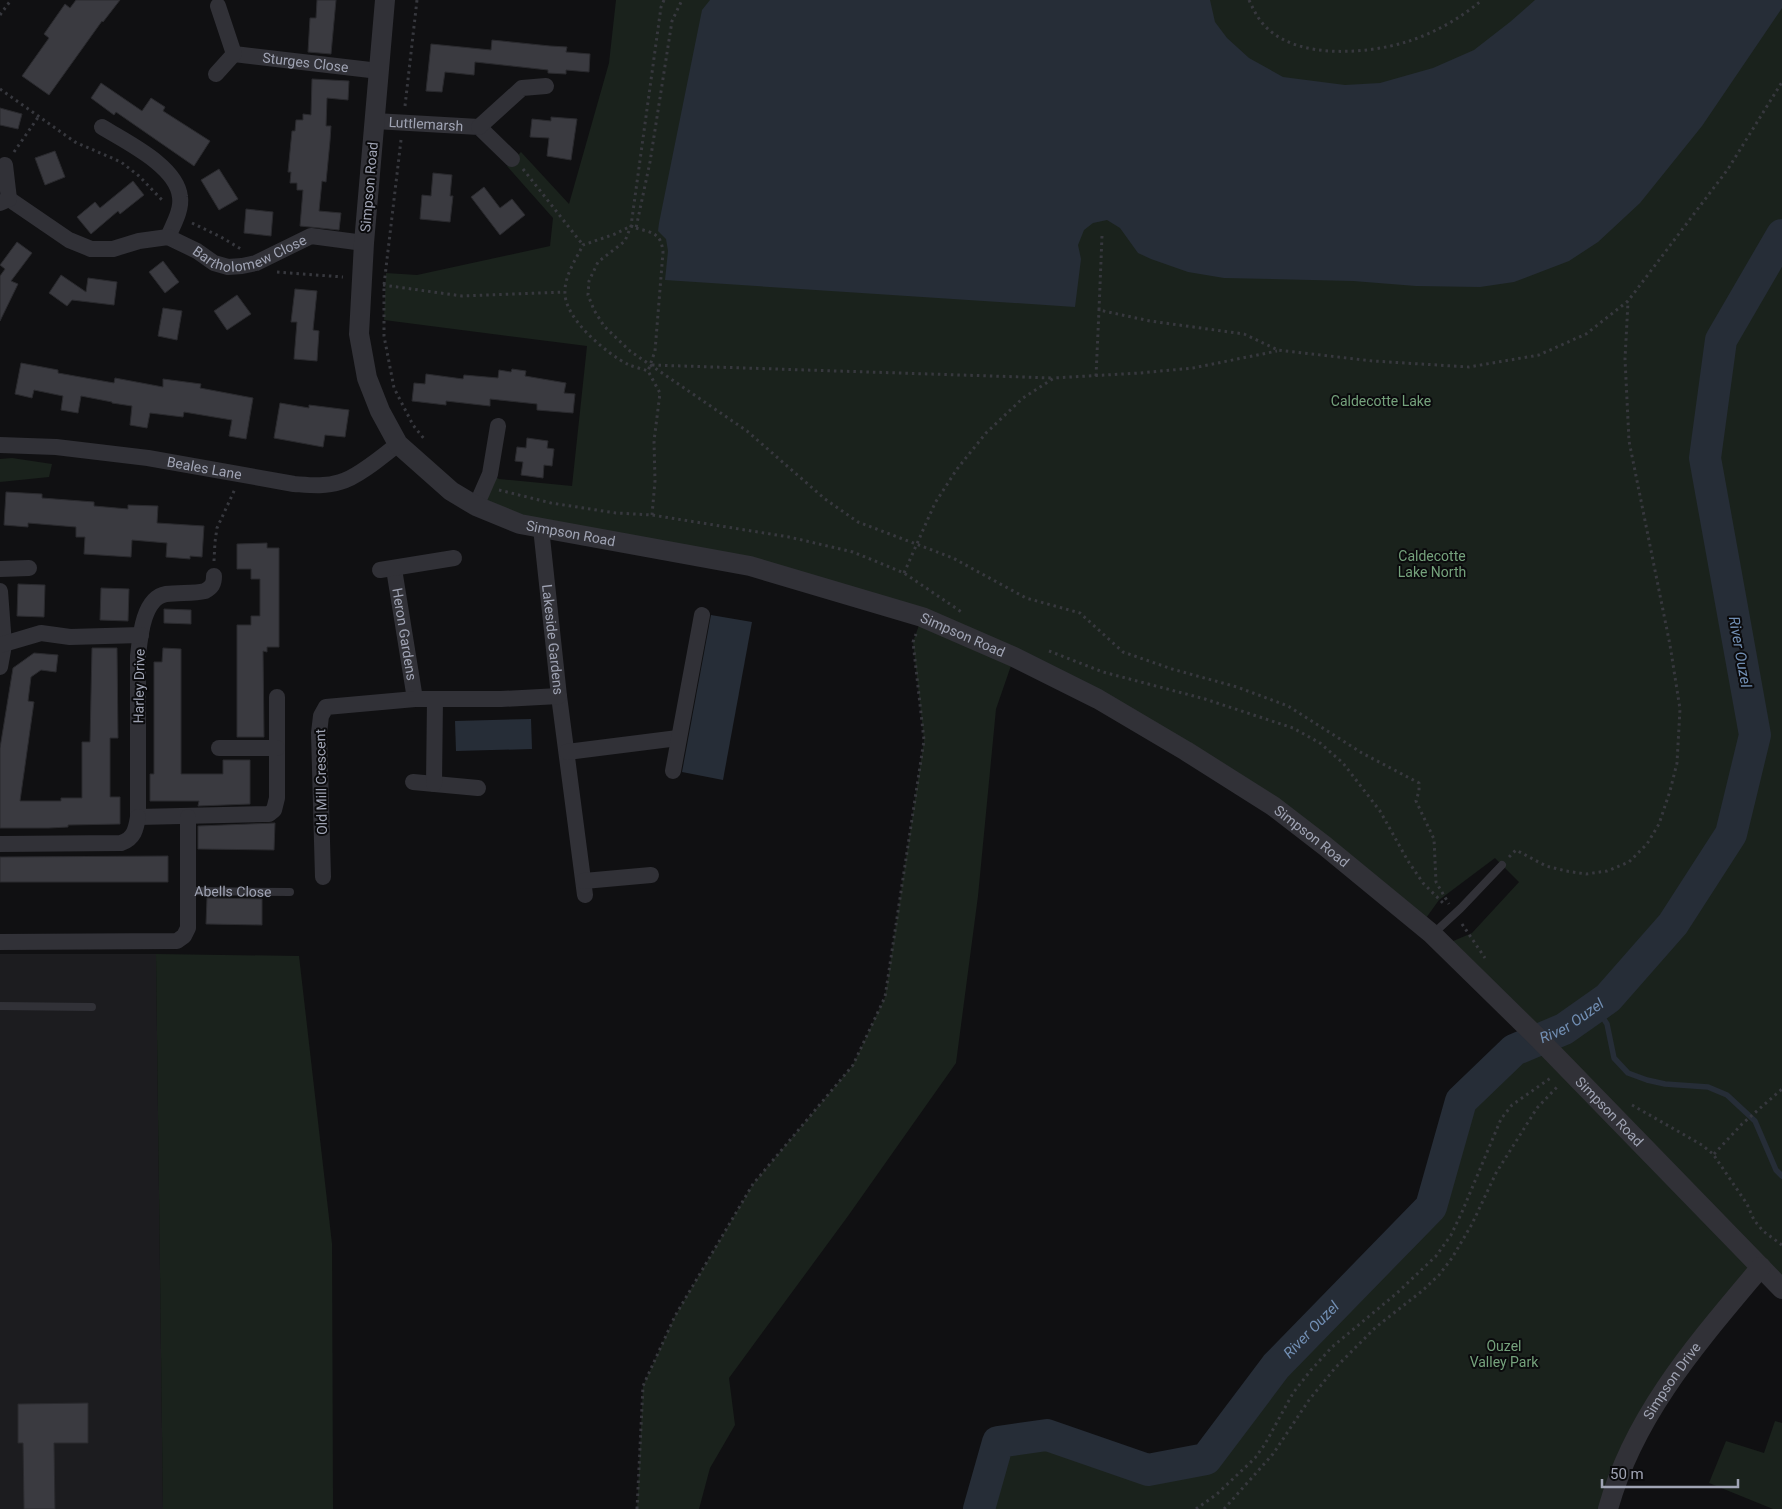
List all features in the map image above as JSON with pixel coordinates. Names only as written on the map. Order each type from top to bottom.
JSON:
[{"type":"street","name":"Simpson Road","points":[[385,0],[364,243],[359,334],[368,378],[380,412],[398,444],[451,491],[476,506],[520,524],[750,566],[922,617],[1031,665],[1098,700],[1186,751],[1273,806],[1432,934],[1565,1066],[1782,1289]]},
{"type":"street","points":[[216,74],[234,54],[218,6]]},
{"type":"street","name":"Sturges Close","points":[[234,54],[379,71]]},
{"type":"street","name":"Luttlemarsh","points":[[479,127],[522,88],[546,86]]},
{"type":"street","name":"Luttlemarsh","points":[[375,121],[403,121],[479,127],[512,159]]},
{"type":"street","name":"Bartholomew Close","points":[[102,127],[164,168],[176,182],[181,198],[168,237],[197,251],[214,263],[228,267],[256,263],[311,236],[364,243]]},
{"type":"street","points":[[5,165],[5,201],[69,240],[91,249],[113,248],[139,241],[168,237]]},
{"type":"street","points":[[476,506],[490,474],[498,426]]},
{"type":"street","name":"Beales Lane","points":[[0,445],[56,447],[139,457],[294,484],[318,486],[342,482],[372,465],[398,444]]},
{"type":"street","name":"Lakeside Gardens","points":[[541,528],[559,696],[585,888],[651,875]]},
{"type":"street","name":"Heron Gardens","points":[[415,699],[387,570],[454,558]]},
{"type":"street","points":[[0,569],[29,568]]},
{"type":"street","name":"Harley Drive","points":[[0,844],[121,843],[126,842],[133,835],[138,817],[138,656],[148,608],[151,602],[158,596],[205,591],[214,583],[214,576]]},
{"type":"street","points":[[0,591],[2,645],[0,667]]},
{"type":"street","points":[[673,772],[702,615]]},
{"type":"street","points":[[2,645],[41,633],[70,637],[141,635]]},
{"type":"street","points":[[138,817],[269,814],[274,810],[277,798],[277,696]]},
{"type":"street","name":"Old Mill Crescent","points":[[322,877],[319,733],[321,716],[326,707],[415,699],[501,699],[559,696]]},
{"type":"street","points":[[434,784],[435,699]]},
{"type":"street","points":[[566,752],[678,738]]},
{"type":"street","points":[[218,748],[277,748]]},
{"type":"street","points":[[413,782],[478,788]]},
{"type":"street","name":"Abells Close","points":[[188,817],[189,892]]},
{"type":"street","points":[[0,942],[178,941],[184,936],[188,928],[189,892]]},
{"type":"street","name":"Simpson Drive","points":[[1608,1509],[1614,1487],[1628,1452],[1648,1414],[1677,1371],[1710,1328],[1761,1267]]},
{"type":"lane","points":[[1432,934],[1502,865]]},
{"type":"lane","name":"Abells Close","points":[[189,892],[290,892]]},
{"type":"lane","points":[[0,1006],[92,1007]]},
{"type":"path","points":[[0,15],[11,0]]},
{"type":"path","points":[[417,0],[384,285],[384,336],[388,366],[394,388],[413,425],[429,446]]},
{"type":"path","points":[[664,0],[661,7],[631,226],[625,241],[598,262],[589,281],[588,294],[594,310],[604,326],[630,351],[747,431],[825,499],[858,522],[953,558],[1026,598],[1080,613],[1123,652],[1172,669],[1236,687],[1288,706],[1362,753],[1419,783],[1416,801],[1434,840],[1436,882],[1454,914],[1488,961]]},
{"type":"path","points":[[636,228],[650,162],[672,21],[682,0]]},
{"type":"path","points":[[1250,0],[1256,15],[1267,28],[1281,39],[1302,47],[1322,51],[1346,52],[1405,42],[1426,35],[1454,20],[1482,0]]},
{"type":"path","points":[[652,365],[1054,378],[1192,368],[1278,350],[1373,361],[1469,367],[1539,355],[1586,334],[1628,301],[1728,169],[1782,82]]},
{"type":"path","points":[[5,165],[39,116]]},
{"type":"path","points":[[512,159],[521,167],[583,245]]},
{"type":"path","points":[[486,486],[551,503],[616,513],[652,515],[656,481],[654,442],[660,393],[648,370],[629,364],[602,347],[575,321],[564,292],[571,269],[583,245],[615,234],[631,226],[654,234],[661,242],[662,252],[655,351],[652,365],[648,370]]},
{"type":"path","points":[[1096,376],[1102,236]]},
{"type":"path","points":[[384,285],[462,296],[564,292]]},
{"type":"path","points":[[1502,865],[1516,850],[1546,866],[1586,874],[1607,871],[1629,862],[1647,844],[1659,824],[1677,762],[1680,709],[1670,645],[1629,440],[1625,359],[1628,301]]},
{"type":"path","points":[[1099,310],[1150,321],[1244,334],[1278,350]]},
{"type":"path","points":[[904,573],[935,503],[957,469],[986,433],[1023,398],[1054,378]]},
{"type":"path","points":[[214,576],[217,528],[241,474]]},
{"type":"path","points":[[637,1509],[643,1386],[675,1316],[753,1184],[853,1065],[885,997],[924,740],[913,642],[930,591]]},
{"type":"path","points":[[1197,1509],[1217,1494],[1255,1458],[1265,1444],[1293,1393],[1332,1347],[1397,1293],[1436,1256],[1451,1235],[1462,1212],[1501,1119],[1512,1105],[1565,1066]]},
{"type":"path","points":[[1224,1509],[1274,1454],[1309,1400],[1336,1368],[1376,1326],[1422,1291],[1452,1258],[1472,1224],[1496,1173],[1565,1066]]},
{"type":"path","points":[[1713,1154],[1742,1124],[1782,1089]]},
{"type":"path","points":[[1628,1102],[1702,1145],[1713,1154],[1747,1204],[1754,1220],[1763,1231],[1782,1245]]},
{"type":"shaded area","points":[[710,0],[1210,0],[1215,22],[1227,38],[1249,58],[1283,77],[1345,85],[1380,83],[1433,68],[1474,50],[1535,0],[1782,0],[1782,8],[1702,126],[1640,203],[1598,242],[1569,261],[1514,282],[1480,287],[1416,286],[1353,281],[1224,278],[1188,272],[1138,253],[1120,228],[1107,220],[1093,223],[1084,230],[1078,245],[1081,259],[1075,307],[665,280],[668,251],[666,239],[658,231],[659,223],[702,10]]},
{"type":"shaded area","points":[[711,615],[752,622],[723,780],[682,772]]},
{"type":"shaded area","points":[[531,719],[532,749],[456,751],[455,721]]},
{"type":"shaded area","points":[[0,954],[156,954],[163,1509],[0,1509]]},
{"type":"green space","name":"Caldecotte Lake","points":[[616,0],[1782,0],[1782,1289],[1762,1267],[1677,1371],[1608,1509],[979,1509],[998,1442],[1047,1435],[1148,1470],[1206,1459],[1276,1366],[1431,1207],[1461,1101],[1514,1050],[1538,1039],[1444,945],[1472,933],[1519,882],[1495,858],[1439,900],[1421,925],[1325,846],[1014,657],[996,709],[978,896],[956,1063],[848,1216],[729,1378],[735,1425],[710,1468],[699,1509],[637,1509],[643,1386],[675,1316],[753,1184],[853,1065],[885,997],[924,740],[913,642],[922,617],[476,506],[490,474],[499,479],[572,486],[587,346],[384,320],[386,273],[417,275],[550,246],[553,218],[507,166],[521,152],[569,204],[609,63]]},
{"type":"green space","points":[[12,458],[52,464],[49,477],[0,482],[0,459]]},
{"type":"green space","points":[[156,954],[299,956],[332,1244],[333,1509],[163,1509]]},
{"type":"green space","points":[[1775,1421],[1782,1423],[1782,1509],[1773,1509],[1709,1483],[1726,1441],[1764,1453]]},
{"type":"building","points":[[76,0],[120,0],[102,21],[49,95],[22,76],[49,38],[44,34],[65,4],[70,8]]},
{"type":"building","points":[[317,0],[336,0],[331,54],[308,52],[310,18],[316,18]]},
{"type":"building","points":[[492,40],[567,47],[566,52],[590,54],[589,72],[566,70],[566,74],[548,73],[548,70],[475,62],[474,75],[445,72],[442,92],[426,91],[431,44],[491,50]]},
{"type":"building","points":[[312,79],[349,81],[348,100],[327,98],[326,126],[331,126],[330,141],[326,182],[322,181],[319,211],[341,213],[339,230],[300,226],[303,190],[297,190],[297,183],[290,183],[291,172],[288,172],[292,131],[295,131],[296,120],[303,120],[303,114],[311,115]]},
{"type":"building","points":[[101,83],[142,111],[151,98],[165,107],[163,111],[210,141],[194,166],[116,112],[114,115],[91,98]]},
{"type":"building","points":[[0,108],[22,114],[18,129],[0,125]]},
{"type":"building","points":[[551,117],[577,119],[571,160],[547,156],[549,138],[530,137],[532,119],[551,121]]},
{"type":"building","points":[[55,151],[65,177],[45,185],[35,158]]},
{"type":"building","points":[[219,169],[238,199],[219,210],[201,180]]},
{"type":"building","points":[[433,173],[452,175],[450,196],[453,196],[450,222],[420,219],[422,195],[431,196]]},
{"type":"building","points":[[133,181],[144,195],[120,214],[118,211],[91,234],[77,217],[95,202],[100,208]]},
{"type":"building","points":[[484,187],[500,208],[512,199],[525,215],[500,235],[471,197]]},
{"type":"building","points":[[246,209],[273,212],[271,236],[244,233]]},
{"type":"building","points":[[17,242],[32,253],[11,281],[18,284],[0,321],[0,276],[5,269],[0,265]]},
{"type":"building","points":[[163,261],[179,282],[165,293],[149,272]]},
{"type":"building","points":[[61,275],[86,292],[88,278],[117,282],[114,305],[72,300],[67,306],[49,293]]},
{"type":"building","points":[[295,289],[317,291],[313,330],[319,331],[317,361],[294,359],[297,322],[291,322]]},
{"type":"building","points":[[237,295],[251,314],[227,330],[214,311]]},
{"type":"building","points":[[163,308],[182,311],[177,340],[158,336]]},
{"type":"building","points":[[21,363],[58,370],[58,373],[114,383],[115,378],[163,387],[163,379],[201,384],[200,388],[253,398],[246,439],[229,436],[232,420],[184,412],[183,417],[150,413],[147,428],[130,425],[132,406],[81,396],[78,413],[61,410],[63,396],[34,390],[32,398],[15,394]]},
{"type":"building","points":[[512,369],[526,371],[525,376],[566,383],[564,393],[575,394],[573,413],[537,410],[537,404],[490,399],[490,406],[446,401],[446,405],[412,401],[414,383],[425,384],[426,374],[463,379],[464,375],[498,378],[499,370],[511,372]]},
{"type":"building","points":[[280,403],[309,408],[309,405],[349,410],[345,437],[325,435],[323,447],[274,438]]},
{"type":"building","points":[[527,438],[548,441],[547,448],[554,449],[552,466],[544,465],[543,478],[521,475],[523,462],[515,461],[517,447],[526,448]]},
{"type":"building","points":[[6,492],[42,494],[42,498],[94,502],[94,506],[128,509],[128,505],[158,506],[157,523],[204,526],[202,557],[190,556],[190,559],[166,557],[167,543],[132,540],[131,557],[84,554],[85,537],[76,537],[76,527],[28,523],[28,527],[4,525]]},
{"type":"building","points":[[267,543],[267,548],[279,548],[279,647],[267,647],[267,652],[263,651],[264,737],[237,737],[237,625],[251,625],[251,616],[260,616],[260,579],[251,579],[251,569],[237,569],[237,544]]},
{"type":"building","points":[[18,584],[45,585],[44,617],[17,616]]},
{"type":"building","points":[[101,588],[129,589],[128,621],[100,620]]},
{"type":"building","points":[[164,609],[191,610],[191,624],[164,623]]},
{"type":"building","points":[[92,648],[117,648],[118,738],[110,738],[110,797],[120,797],[120,824],[68,825],[68,827],[49,828],[0,828],[0,748],[13,668],[34,653],[58,655],[56,672],[41,670],[31,677],[28,701],[34,702],[20,801],[61,801],[61,798],[82,798],[82,742],[90,742]]},
{"type":"building","points":[[163,648],[181,649],[181,774],[223,774],[223,760],[250,760],[250,804],[198,806],[199,801],[150,801],[150,774],[154,774],[154,662],[162,662]]},
{"type":"building","points":[[275,823],[274,850],[198,849],[198,826]]},
{"type":"building","points":[[168,856],[168,882],[0,882],[0,857]]},
{"type":"building","points":[[207,898],[262,899],[262,925],[206,924]]},
{"type":"building","points":[[88,1403],[88,1443],[54,1443],[55,1509],[24,1509],[23,1443],[18,1443],[18,1404]]},
{"type":"waterway","name":"River Ouzel","points":[[979,1509],[998,1442],[1047,1435],[1148,1470],[1206,1459],[1276,1366],[1431,1207],[1461,1101],[1514,1050],[1564,1029],[1608,998],[1673,924],[1731,834],[1755,735],[1705,458],[1721,340],[1782,235]]},
{"type":"waterway","points":[[1596,1007],[1607,1024],[1614,1058],[1628,1073],[1665,1084],[1708,1087],[1727,1095],[1755,1121],[1776,1170],[1782,1176]]},
{"type":"park label","name":"Caldecotte Lake North","points":[[1432,564]]},
{"type":"park label","name":"Ouzel Valley Park","points":[[1504,1354]]}]
